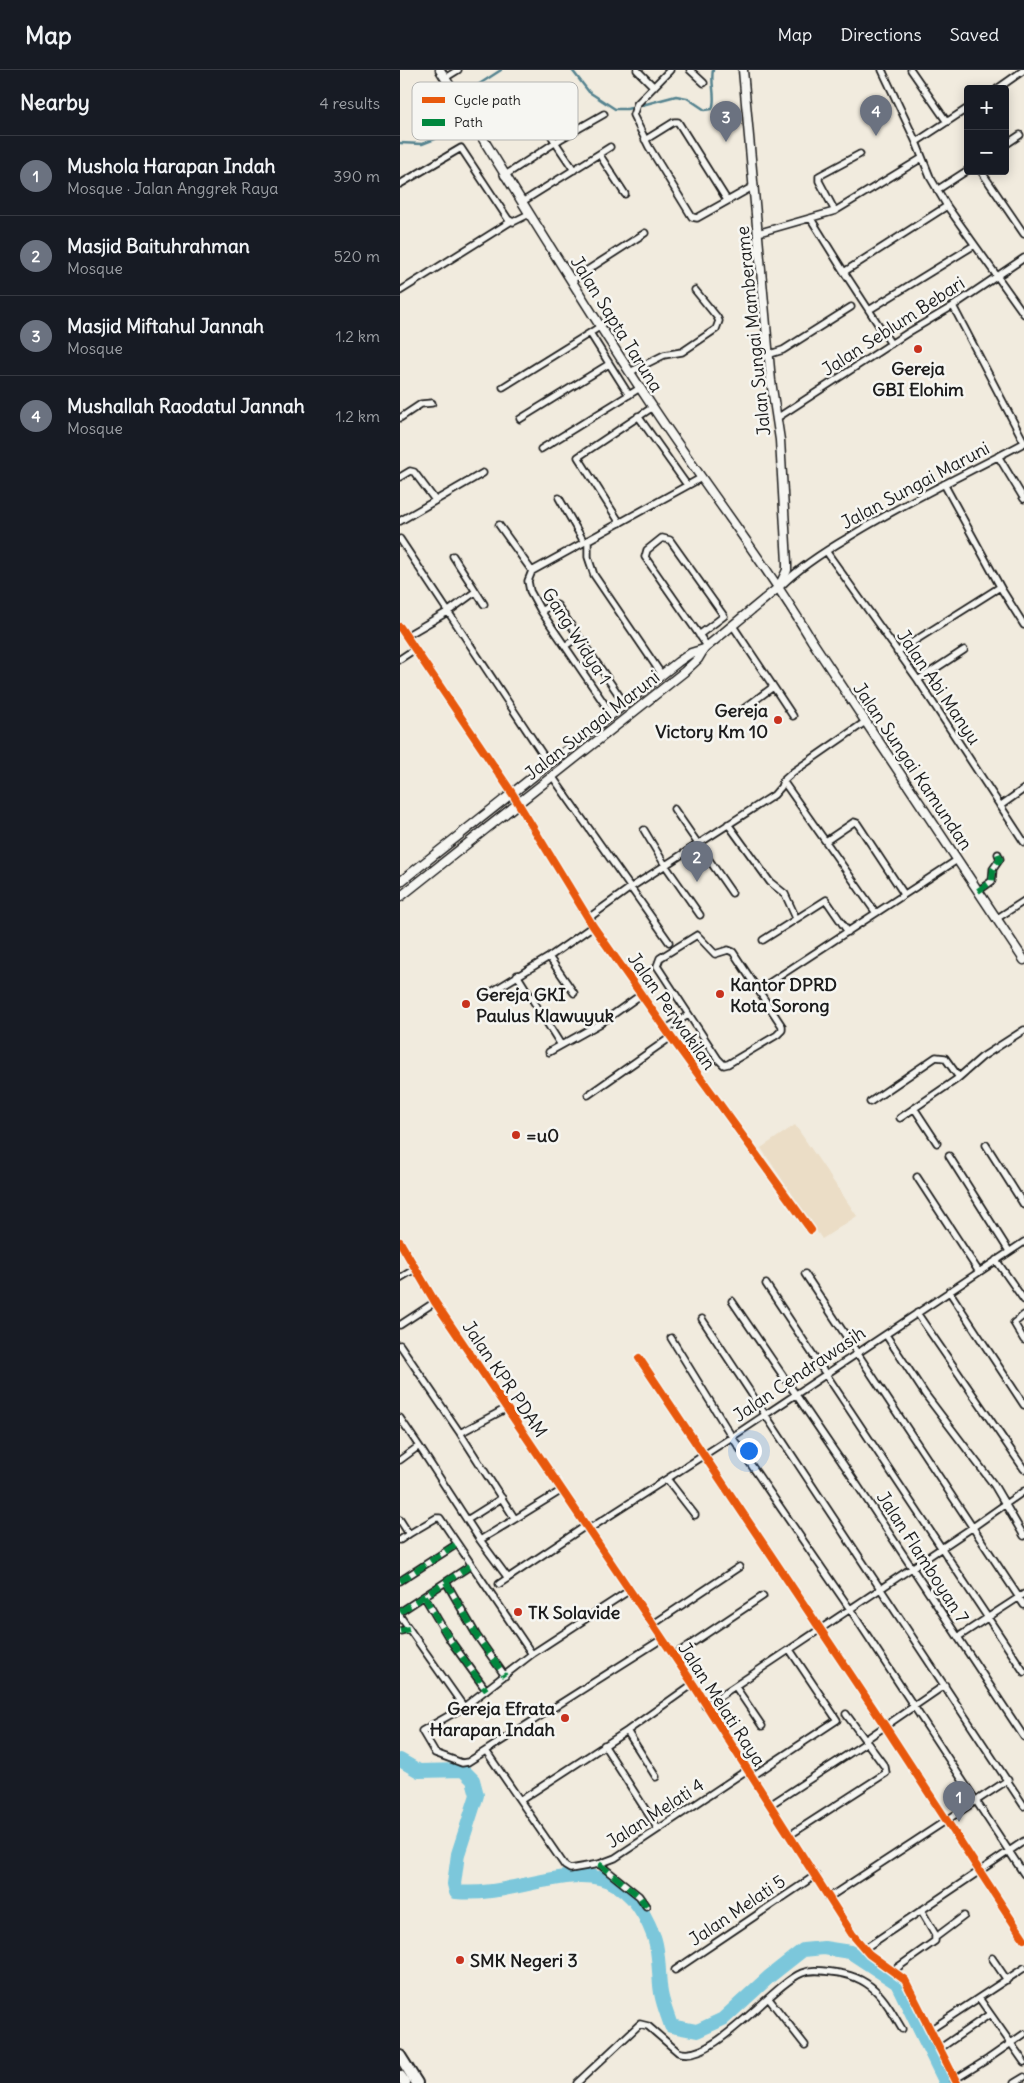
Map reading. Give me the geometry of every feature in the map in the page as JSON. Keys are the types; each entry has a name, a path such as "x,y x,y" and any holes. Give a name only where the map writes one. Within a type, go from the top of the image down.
{"highway":[{"path":"400,2056 418,2083"},
{"path":"400,2076 405,2083"}],"main road":[{"name":"Jalan Sapta Taruna","path":"440,70 447,82"},
{"name":"Jalan Sungai Mamberame","path":"743,70 780,440 788,570 779,587"},
{"name":"Jalan Sapta Taruna","path":"482,140 652,407 779,587"},
{"name":"Jalan Sungai Maruni","path":"400,897 684,672 698,659 705,648 779,587"},
{"name":"Jalan Sungai Kamundan","path":"779,587 812,641 1024,960"},
{"name":"Jalan Sungai Maruni","path":"400,882 662,675 692,652 705,648"}],"street":[{"path":"445,78 458,70"},
{"path":"637,70 654,87"},
{"path":"670,70 636,106 634,115 645,140 692,217 697,218 754,186"},
{"path":"690,70 704,83"},
{"path":"882,70 937,190 974,246 1024,314"},
{"path":"911,70 948,122"},
{"path":"1003,85 1024,70"},
{"path":"916,142 964,111"},
{"path":"578,129 604,114"},
{"path":"645,140 674,122 678,122 727,200"},
{"path":"1009,142 1020,135"},
{"path":"504,176 558,140"},
{"path":"555,142 574,170"},
{"path":"522,202 610,147"},
{"path":"400,184 461,148 510,222"},
{"path":"599,154 625,194"},
{"path":"835,212 819,181 819,176 860,154"},
{"path":"758,232 835,212 922,158"},
{"path":"937,190 964,173"},
{"path":"984,175 1024,234"},
{"path":"844,272 947,206"},
{"path":"400,291 510,222 516,222 529,214"},
{"path":"811,219 891,344"},
{"path":"572,280 645,233"},
{"path":"869,310 974,246"},
{"name":"Jalan Seblum Bebari","path":"777,418 891,344 954,306 1024,258"},
{"path":"630,372 664,355 682,352 716,329 719,321 717,317 696,290"},
{"path":"954,306 1024,442"},
{"path":"770,354 783,350 851,307"},
{"path":"503,386 601,326"},
{"path":"590,333 628,395"},
{"path":"520,420 609,364"},
{"path":"541,449 640,388"},
{"path":"400,418 421,404 432,403"},
{"path":"620,523 578,457 652,407"},
{"path":"638,416 687,486"},
{"name":"Jalan Sungai Maruni","path":"779,587 790,576 826,551 884,515 1024,442"},
{"path":"998,456 1024,499"},
{"path":"400,477 410,471 414,472 435,500"},
{"path":"400,521 483,473"},
{"path":"498,525 532,571 701,478"},
{"path":"944,484 1000,587 1024,625"},
{"path":"559,498 586,541 588,557 594,575 662,675"},
{"path":"699,635 724,616 670,540 662,538 646,550 644,557 699,635 705,648"},
{"path":"400,539 549,764"},
{"name":"Jalan Abi Manyu","path":"826,551 918,680 1024,842"},
{"path":"453,556 484,604"},
{"name":"Gang Widya 1","path":"532,571 529,578 529,588 541,611 612,715"},
{"path":"897,652 1000,587"},
{"path":"406,636 449,611 475,592"},
{"path":"541,611 553,604 557,604 625,704"},
{"path":"733,626 793,716"},
{"name":"Jalan Perwakilan","path":"400,627 512,793 590,917 593,926 811,1230"},
{"path":"565,646 578,637"},
{"path":"400,658 415,649"},
{"path":"918,680 964,650"},
{"path":"742,710 773,687"},
{"path":"590,917 630,888 774,795 781,787 783,781 793,772 866,722"},
{"path":"552,776 669,942"},
{"path":"783,781 876,913"},
{"path":"1000,806 1024,789"},
{"path":"674,809 732,893"},
{"path":"826,841 854,822 857,823 904,894"},
{"path":"728,824 770,882 785,894 796,918"},
{"path":"644,830 665,865 700,915"},
{"path":"978,891 992,881 992,869 1000,859 998,854"},
{"path":"768,983 957,860"},
{"path":"763,940 827,900 848,932"},
{"path":"996,919 1024,901"},
{"path":"488,994 549,957 593,926"},
{"path":"697,935 715,954 728,950 733,952 780,1021 782,1028 777,1035 730,1064 724,1065 688,1015 657,965 660,958 697,935"},
{"path":"549,957 574,993"},
{"path":"517,976 561,1045"},
{"path":"548,1052 601,1023 642,994"},
{"path":"666,1029 688,1015"},
{"path":"900,1118 982,1057 1024,1030"},
{"path":"588,1095 671,1037"},
{"path":"870,1102 936,1057 945,1058 958,1076"},
{"path":"914,1108 937,1143"},
{"path":"986,1145 1024,1205"},
{"path":"949,1156 1008,1251"},
{"path":"917,1176 979,1272"},
{"name":"Jalan KPR PDAM","path":"400,1242 435,1302 588,1527"},
{"name":"Jalan Cendrawasih","path":"499,1584 668,1479 1024,1242"},
{"path":"996,1260 1024,1300"},
{"path":"400,1278 415,1269"},
{"path":"805,1274 1021,1596 1024,1605"},
{"path":"766,1284 1024,1672"},
{"path":"949,1291 1024,1405"},
{"name":"Jalan Flamboyan 7","path":"732,1301 913,1567 1024,1737"},
{"path":"400,1325 435,1302"},
{"path":"917,1313 1024,1469"},
{"path":"1024,1315 1014,1322 1024,1340"},
{"path":"702,1319 1024,1806"},
{"path":"886,1334 925,1394 994,1485 1024,1536"},
{"path":"670,1338 732,1437 915,1706 1024,1874"},
{"path":"400,1345 515,1518"},
{"path":"639,1358 885,1726 1024,1939"},
{"path":"460,1433 507,1408"},
{"path":"400,1418 480,1540 508,1578"},
{"path":"400,1460 418,1446"},
{"path":"668,1479 695,1515"},
{"path":"480,1540 562,1490"},
{"path":"705,1706 1024,1491"},
{"path":"467,1520 502,1498"},
{"path":"400,1540 439,1517 470,1566 532,1654"},
{"path":"400,1520 409,1534"},
{"name":"Jalan Melati Raya","path":"588,1527 693,1684 705,1706 816,1875 828,1898 864,1949 894,1970 911,1988 956,2081"},
{"path":"400,1581 456,1544"},
{"path":"464,1707 400,1614 470,1566"},
{"path":"652,1625 739,1567"},
{"path":"446,1582 477,1636 505,1676"},
{"path":"630,1590 532,1654 464,1707 421,1733 435,1753 462,1763 468,1762 662,1639"},
{"path":"424,1596 450,1640 486,1690"},
{"path":"673,1656 763,1596"},
{"path":"958,1637 1021,1596"},
{"path":"400,1631 409,1629"},
{"path":"751,1777 836,1720 790,1650"},
{"path":"521,1800 627,1731 693,1684"},
{"path":"770,1805 866,1741 945,1685"},
{"path":"735,1686 762,1726"},
{"path":"790,1835 885,1774 885,1767 846,1714"},
{"path":"627,1731 656,1777"},
{"path":"604,1745 658,1829"},
{"name":"Jalan Melati 4","path":"486,1751 566,1867 573,1869 599,1864 615,1858 747,1770"},
{"path":"828,1898 1008,1780"},
{"path":"864,1949 1024,1841"},
{"path":"599,1864 639,1896 646,1906"},
{"name":"Jalan Melati 5","path":"675,1970 816,1875"},
{"path":"921,1910 936,1937"},
{"path":"894,1970 934,1942 936,1937 964,1916"},
{"path":"992,1958 1007,1980"},
{"path":"930,2030 1024,1968"},
{"path":"577,2083 640,2024 648,2026 678,2052 684,2054 692,2053 704,2048 738,2026 790,1980 812,1970 842,1973 873,1986 887,2003 902,2029"},
{"path":"980,1998 1024,2062"},
{"path":"768,1999 805,2045"},
{"path":"939,2049 990,2014"},
{"path":"956,2081 1024,2034"},
{"path":"1014,2083 1024,2077"}],"shaded area":[{"path":"795,1125 857,1216 822,1239 761,1148"}],"waterway":[{"path":"482,82 501,70"},
{"path":"572,70 589,92 615,109 627,109 676,96 687,98 705,110 712,109 713,105 713,70"},
{"path":"400,143 422,144 432,140"},
{"path":"400,1760 419,1771 463,1770 473,1780 477,1795 458,1854 454,1884 456,1892 485,1892 569,1877 594,1877 617,1885 637,1904 656,1943 661,1993 671,2026 697,2031 723,2019 770,1976 803,1950 824,1948 850,1952 897,1983 946,2083"}],"marked path":[{"path":"978,891 992,881 993,869 1000,859 998,854"},
{"path":"400,1581 457,1544"},
{"path":"400,1612 470,1566"},
{"path":"446,1582 477,1636 505,1676"},
{"path":"424,1596 450,1640 486,1690"},
{"path":"400,1631 409,1629"},
{"path":"599,1864 639,1896 646,1906"}],"cycle path":[{"path":"400,627 512,793 593,926 811,1230"},
{"path":"400,1242 435,1302 693,1684 852,1934 869,1954 905,1980 957,2083"},
{"path":"639,1358 885,1726 1024,1939"}],"place":[{"name":"Mushallah Raodatul Jannah","path":"876,136"},
{"name":"Masjid Miftahul Jannah","path":"726,142"},
{"name":"Gereja GBI Elohim","path":"918,349"},
{"name":"Gereja Victory Km 10","path":"778,720"},
{"name":"Masjid Baituhrahman","path":"697,882"},
{"name":"Kantor DPRD Kota Sorong","path":"720,994"},
{"name":"Gereja GKI Paulus Klawuyuk","path":"466,1004"},
{"name":"=u0","path":"516,1135"},
{"name":"TK Solavide","path":"518,1612"},
{"name":"Gereja Efrata Harapan Indah","path":"565,1718"},
{"name":"Mushola Harapan Indah","path":"959,1822"},
{"name":"SMK Negeri 3","path":"460,1960"}]}
